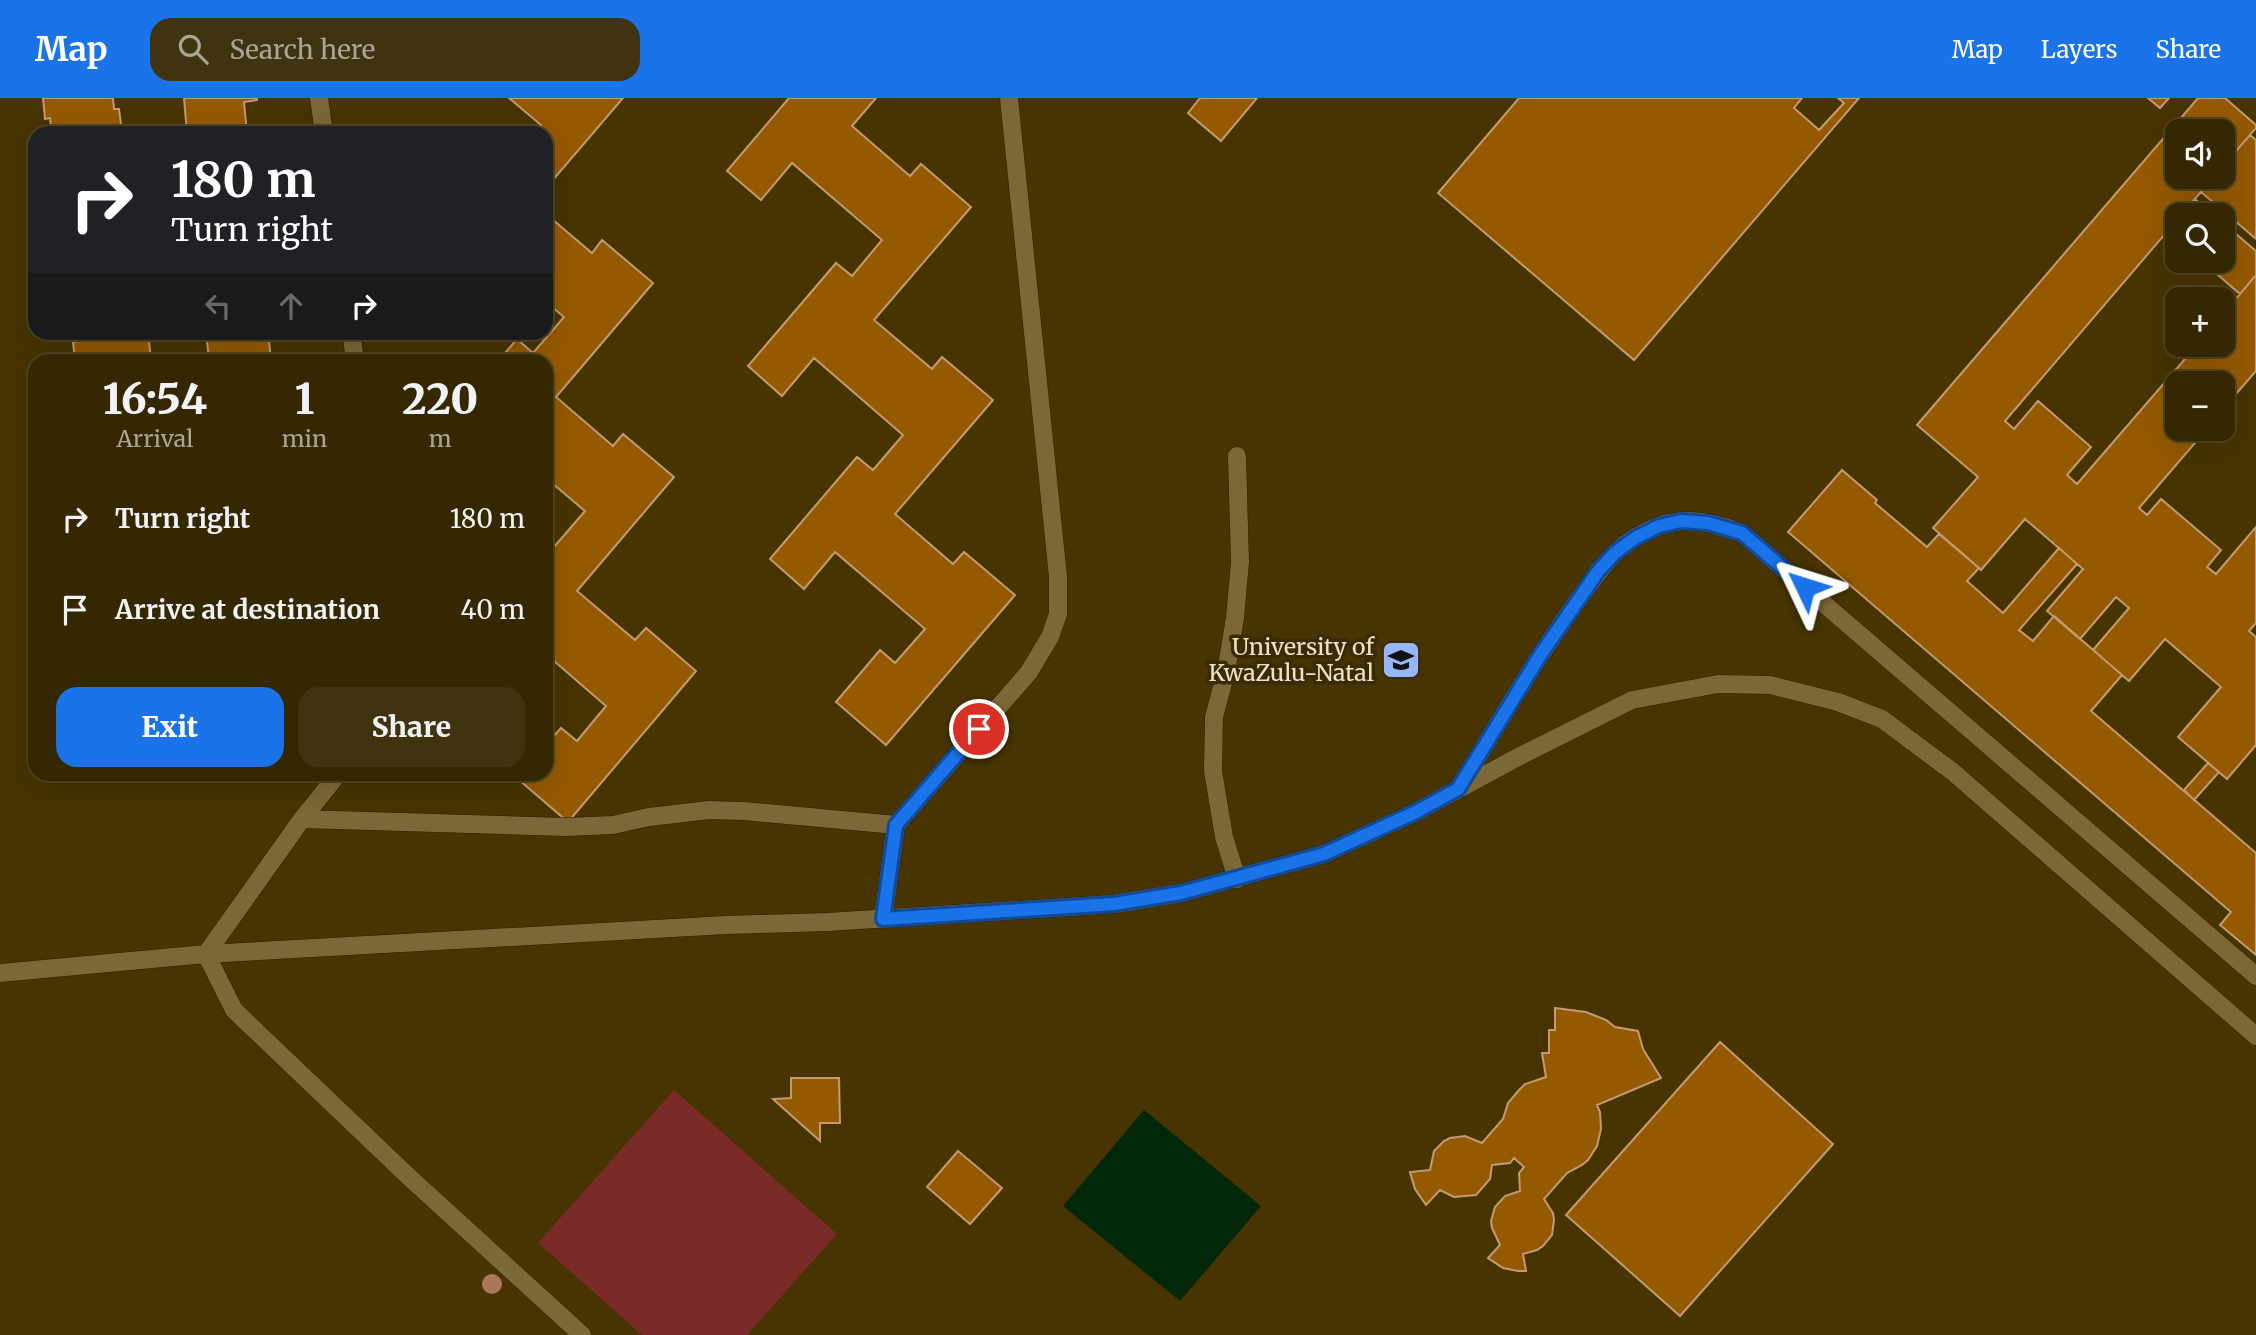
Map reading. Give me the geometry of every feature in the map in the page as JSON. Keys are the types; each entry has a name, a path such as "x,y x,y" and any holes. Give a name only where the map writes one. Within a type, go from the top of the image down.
{"lane":[{"path":"319,98 323,126"},
{"path":"883,919 896,825 1029,671 1050,637 1058,614 1058,577 1009,98"},
{"path":"1237,456 1240,562 1235,618 1226,672 1214,717 1213,771 1224,837 1237,879"},
{"path":"1458,789 1541,654 1599,570 1616,552 1635,538 1659,526 1681,521 1719,525 1742,533 2256,976"},
{"path":"0,973 206,954 883,919 1114,904 1181,893 1324,854 1416,812 1632,700 1718,684 1770,685 1838,702 1882,719 1953,772 2256,1035"},
{"path":"206,954 302,819 332,781"},
{"path":"302,819 566,827 613,825 649,817 732,810 896,825"},
{"path":"206,954 234,1010 409,1177 582,1335"}],"shaded area":[{"path":"674,1090 837,1234 747,1335 642,1335 538,1243"},
{"path":"1144,1110 1261,1206 1180,1301 1063,1206"}],"building":[{"path":"43,98 113,98 114,109 119,109 121,126 51,126 50,118 45,119"},
{"path":"184,98 257,98 244,102 246,126 186,126"},
{"path":"509,98 623,98 553,180 553,126 541,125"},
{"path":"789,98 876,98 852,126 910,176 921,164 971,207 874,320 932,369 942,357 993,400 895,514 953,564 964,552 1015,595 886,745 836,702 880,650 895,663 925,629 835,552 804,589 770,559 857,457 873,470 903,435 814,358 782,396 748,366 836,263 852,276 882,240 792,163 761,200 727,171"},
{"path":"1200,98 1257,98 1221,141 1188,113"},
{"path":"1519,98 1802,98 1794,108 1819,130 1844,103 1838,98 1859,98 1634,360 1438,193"},
{"path":"2148,98 2169,98 2160,108"},
{"path":"2198,98 2225,98 2256,125 2256,128 2235,152 2235,119 2180,119"},
{"path":"2250,135 2256,140 2256,239 2235,221 2235,203 2214,203 2201,192 2204,189 2235,189 2235,152"},
{"path":"2165,136 2165,189 2204,189 2191,203 2165,203 2165,234 2005,421 2014,429 2038,401 2091,447 2067,475 2077,484 2165,382 2165,441 2197,441 2139,508 2147,515 2161,499 2221,550 2207,567 2216,574 2256,527 2256,623 2249,631 2256,637 2256,745 2227,779 2178,737 2221,687 2165,639 2129,681 2093,650 2129,608 2116,597 2080,639 2047,611 2083,569 2025,519 1981,570 1933,528 1978,477 1917,425"},
{"path":"553,220 592,253 602,240 653,283 556,397 613,446 623,434 674,477 577,591 635,640 646,628 696,671 568,822 520,781 553,781 553,737 561,728 577,741 606,706 553,660 553,546 585,511 553,484 553,354 504,354 516,340 533,353 544,340 553,340 553,330 564,317 553,308"},
{"path":"2235,233 2256,251 2256,275 2240,294 2216,273 2235,273"},
{"path":"2256,275 2256,371 2235,395 2235,371 2175,371 2187,357 2235,357 2235,300"},
{"path":"149,340 150,354 74,354 73,342"},
{"path":"207,340 269,340 270,354 208,354"},
{"path":"1842,470 1877,500 1875,503 1927,547 1939,534 1979,568 1967,581 2003,613 2059,548 2077,564 2019,630 2033,641 2054,616 2122,675 2091,711 2256,853 2256,955 2220,925 2231,912 1788,532"},
{"path":"2208,763 2219,772 2194,800 2184,790"},
{"path":"1555,1008 1586,1012 1615,1027 1638,1031 1643,1049 1661,1078 1597,1105 1601,1129 1597,1146 1588,1160 1567,1173 1544,1199 1553,1213 1552,1235 1537,1250 1523,1254 1526,1271 1518,1271 1503,1268 1488,1258 1500,1245 1491,1221 1495,1207 1505,1196 1520,1191 1519,1173 1524,1167 1514,1158 1510,1163 1492,1165 1490,1179 1476,1195 1454,1197 1440,1190 1426,1205 1415,1189 1410,1172 1430,1170 1434,1151 1450,1138 1465,1136 1482,1143 1503,1119 1508,1103 1519,1090 1525,1084 1546,1077 1542,1053 1549,1053 1549,1030 1555,1030"},
{"path":"1720,1042 1833,1144 1680,1316 1566,1215"},
{"path":"791,1078 839,1078 840,1123 820,1123 820,1141 773,1099 791,1098"},
{"path":"958,1151 1002,1188 970,1224 927,1187"}],"place":[{"name":"University of KwaZulu-Natal","path":"1401,660"}],"route":[{"path":"979,729 896,825 883,919 1114,904 1181,893 1324,854 1416,812 1458,789 1541,654 1599,570 1616,552 1635,538 1659,526 1681,521 1708,523 1742,533 1805,587"}]}
